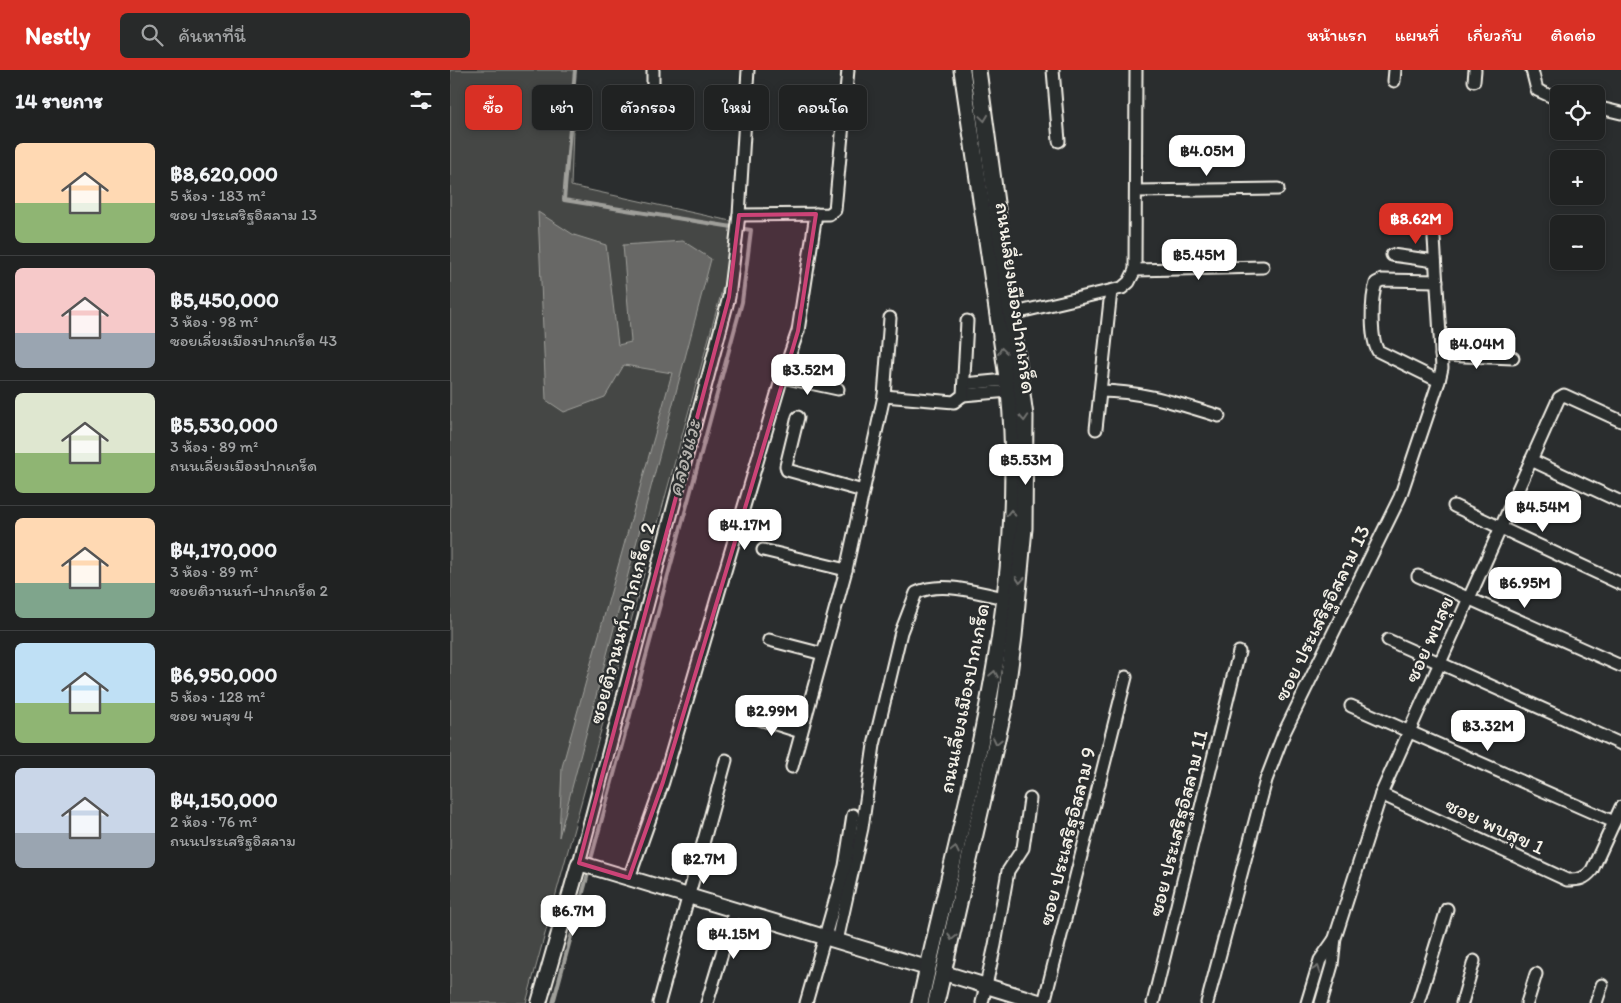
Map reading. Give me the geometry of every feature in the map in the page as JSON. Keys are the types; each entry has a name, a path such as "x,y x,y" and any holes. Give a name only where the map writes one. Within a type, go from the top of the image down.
{"main road":[{"name":"ถนนเลี่ยงเมืองปากเกร็ด","path":"920,1003 986,717 1001,636 1011,528 1012,420 962,70"},
{"name":"ถนนเลี่ยงเมืองปากเกร็ด","path":"936,1003 1005,704 1014,636 1024,528 1024,416 978,70"},
{"path":"927,968 944,973"}],"street":[{"path":"653,70 653,85"},
{"name":"ซอยติวานนท์-ปากเกร็ด 2","path":"539,1003 586,865 729,297 738,223 748,70"},
{"path":"738,223 829,214 835,210 848,70"},
{"path":"1053,70 1059,141"},
{"path":"1011,314 1111,290 1127,284 1135,270 1136,70"},
{"path":"1532,70 1537,90 1550,96"},
{"path":"1605,109 1621,113"},
{"path":"1136,191 1278,189"},
{"path":"629,878 666,772 782,377 798,331 816,214"},
{"name":"ซอย ประเสริฐอิสลาม 13","path":"1207,1003 1266,780 1284,733 1400,497 1439,381 1441,355 1434,238"},
{"path":"1392,255 1435,261"},
{"path":"1135,270 1263,267"},
{"path":"1436,281 1382,280 1376,283 1373,344 1378,351 1439,381"},
{"path":"1096,429 1111,290"},
{"path":"792,767 846,570 884,396 890,318"},
{"path":"884,396 954,402 963,389 967,321"},
{"path":"1441,355 1513,358"},
{"path":"782,377 838,389"},
{"path":"963,389 1008,386"},
{"path":"1100,391 1143,394 1219,416"},
{"name":"ซอย พบสุข","path":"1321,1003 1332,965 1334,938 1381,794 1530,460 1561,395 1621,421"},
{"path":"798,417 786,466 787,470 863,491"},
{"path":"1530,460 1621,502"},
{"path":"1454,506 1621,584"},
{"path":"763,550 846,570"},
{"path":"1418,576 1621,666"},
{"path":"838,941 862,828 874,745 901,632 916,593 927,587 954,589 1005,598"},
{"path":"769,640 823,654"},
{"path":"1388,640 1621,744"},
{"name":"ซอย ประเสริฐอิสลาม 11","path":"1153,1003 1239,652"},
{"name":"ซอย ประเสริฐอิสลาม 9","path":"1043,1003 1126,677"},
{"path":"1351,706 1614,822 1621,807"},
{"path":"750,716 801,732"},
{"path":"659,1003 726,760"},
{"name":"ซอย พบสุข 1","path":"1381,794 1567,880 1579,880 1587,876 1592,870 1614,822"},
{"path":"982,1003 1008,871 1023,848 1030,799"},
{"path":"806,1003 844,866 853,814"},
{"path":"586,865 927,968"},
{"path":"1418,1003 1447,909"},
{"path":"708,1003 736,910"},
{"name":"ซอย พบสุข","path":"1307,1003 1320,960 1334,938"},
{"path":"1462,1003 1474,961"},
{"path":"944,973 1043,1003"},
{"path":"1527,1003 1536,974"},
{"path":"1596,1003 1602,985"}],"highlighted area":[{"path":"816,214 798,331 663,782 629,878 579,863 729,297 739,215"}],"shaded area":[{"path":"450,70 575,70 574,85 532,85 532,130 573,130 571,186 735,222 727,272 526,1003 450,1003"},
{"path":"538,212 574,235 606,245 618,345 631,342 623,245 683,241 711,259 559,837 562,767 672,373 624,365 605,397 564,412 546,400"}],"waterway":[{"name":"คลองแวะ","path":"575,70 564,200 751,230 742,302 590,863"},
{"name":"คลองแวะ","path":"553,1003 589,870"}]}
